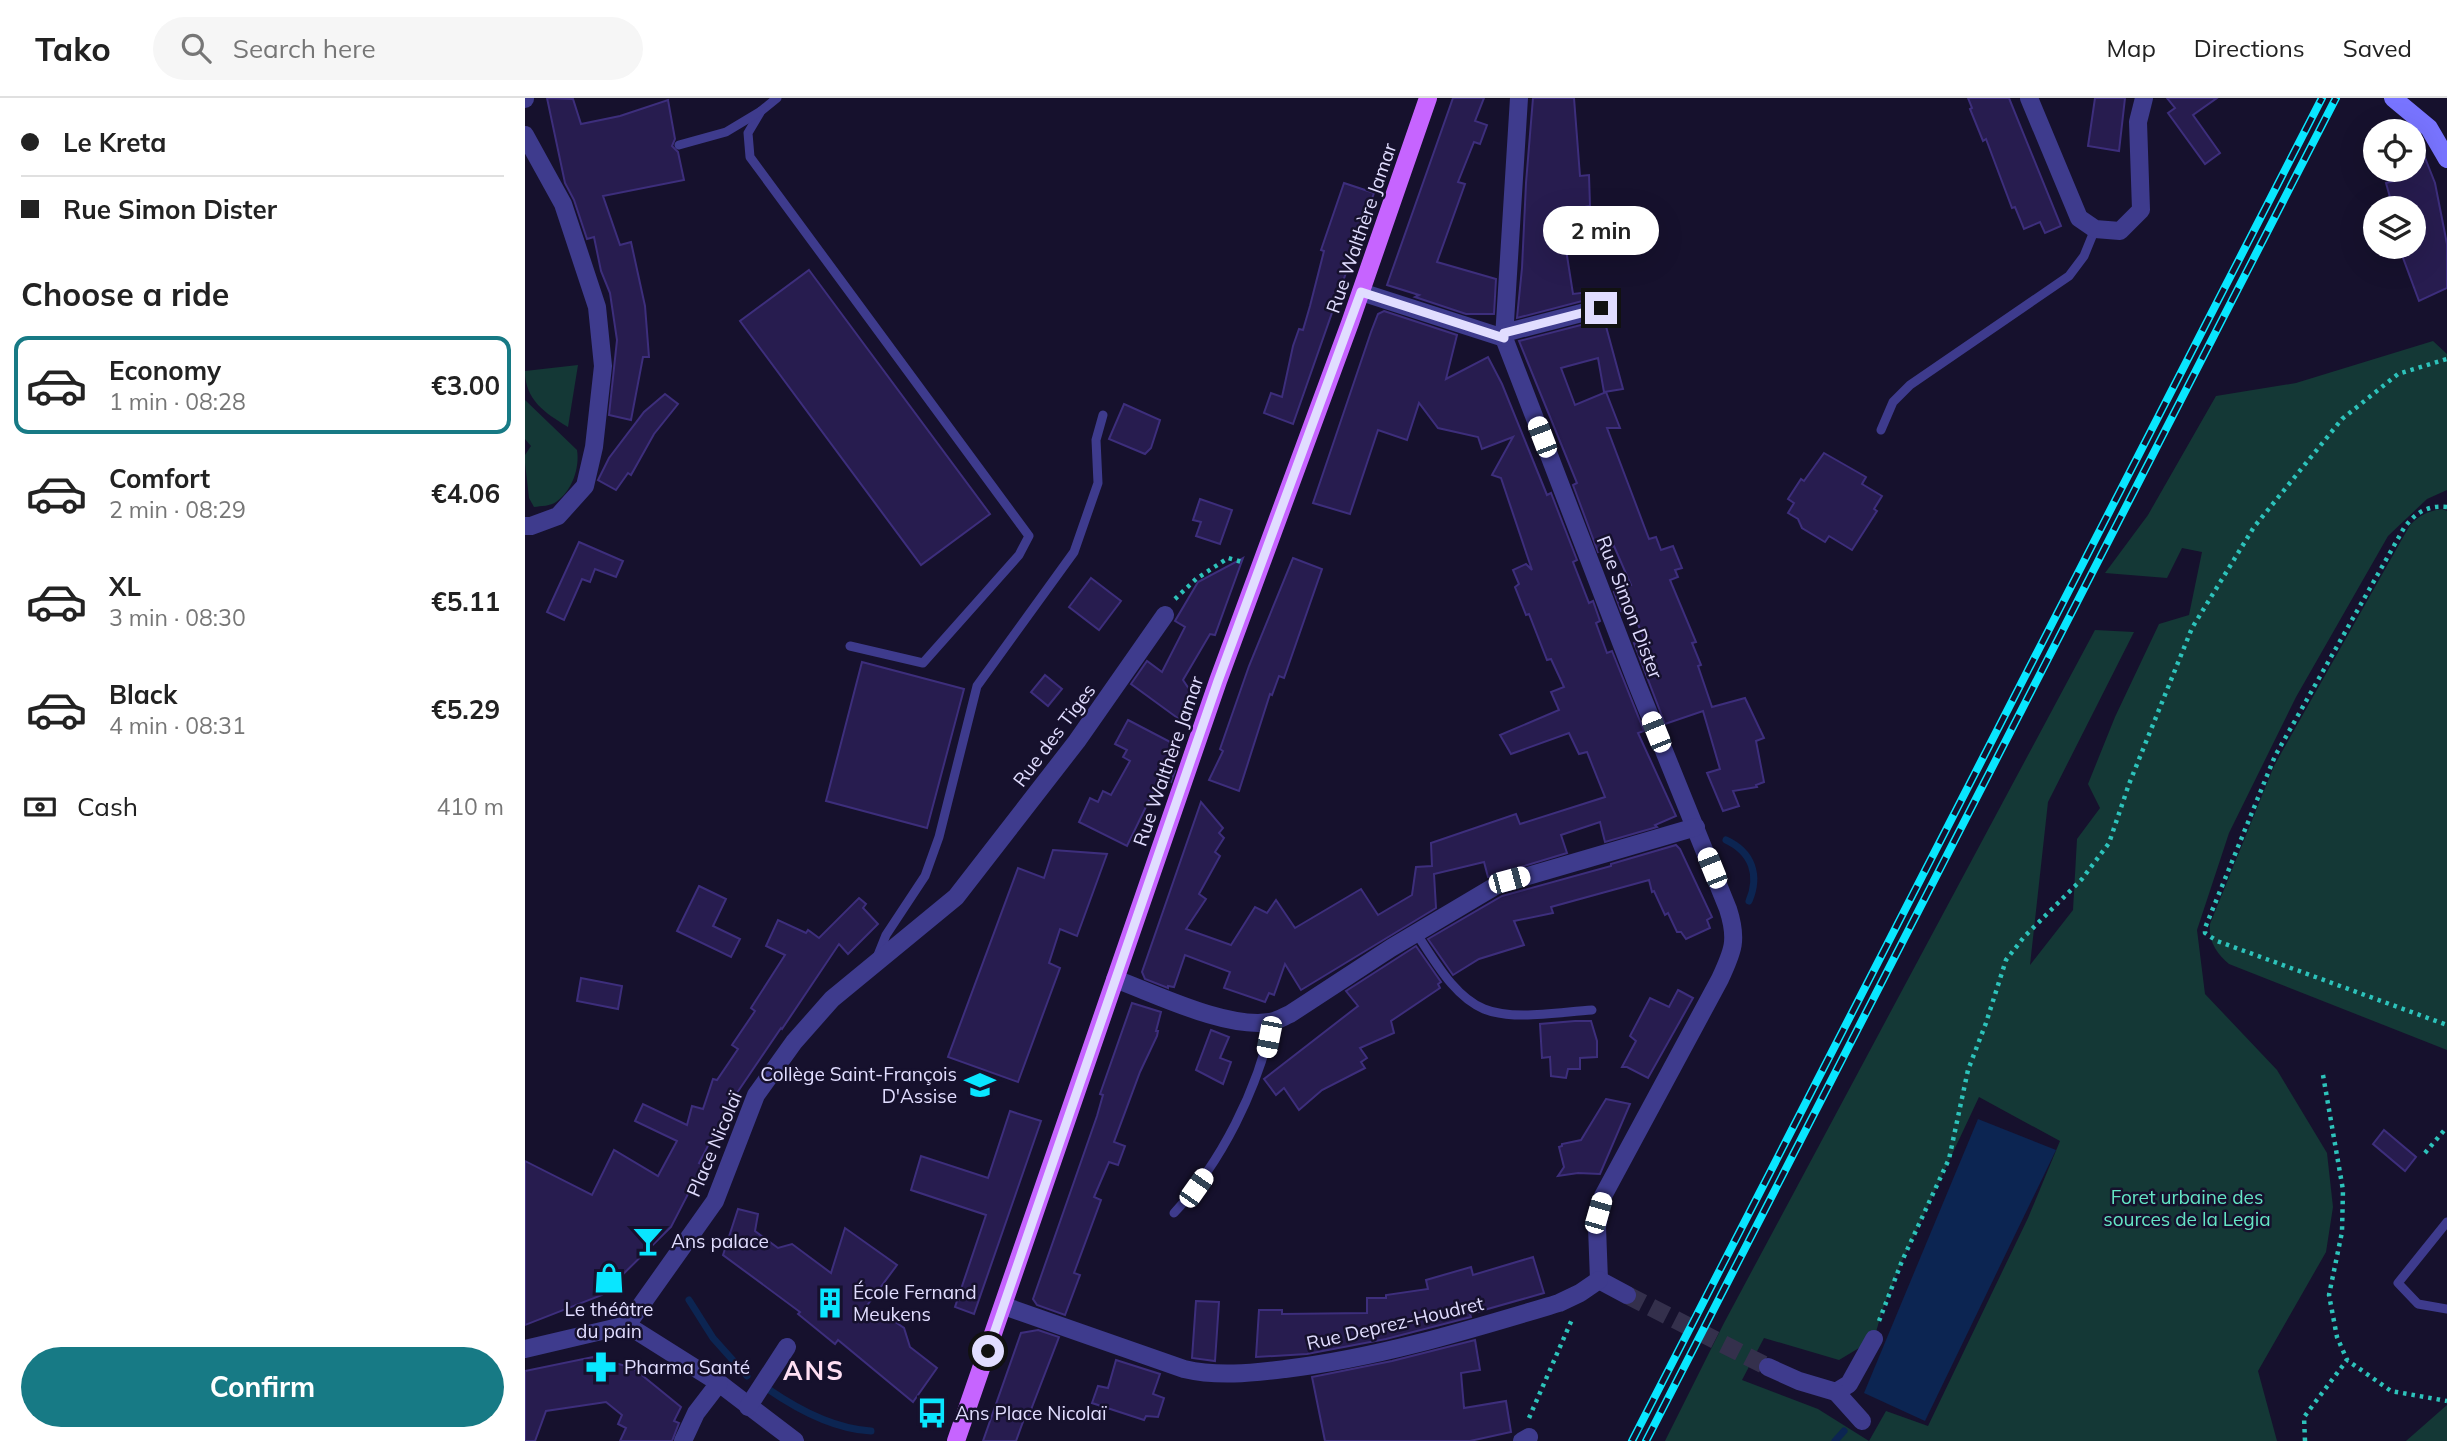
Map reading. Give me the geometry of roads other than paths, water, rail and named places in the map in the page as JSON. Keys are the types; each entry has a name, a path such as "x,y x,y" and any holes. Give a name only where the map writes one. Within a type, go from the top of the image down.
{"main road":[{"name":"Rue Walthère Jamar","path":"956,1441 1259,569 1361,292 1428,98"},
{"path":"2396,99 2429,128 2447,159"}],"street":[{"name":"Rue Simon Dister","path":"1519,98 1504,335 1637,684 1728,909 1735,939 1720,979 1603,1196 1597,1227 1599,1280"},
{"path":"2029,98 2079,218 2095,229 2120,231 2141,210 2138,122 2144,98"},
{"path":"525,135 563,204 597,307 603,366 594,447 585,486 558,516 525,526"},
{"path":"1361,292 1504,335 1601,308"},
{"name":"Rue des Tiges","path":"973,877 1100,710 1165,615"},
{"path":"1115,979 1217,1016 1237,1021 1272,1022 1290,1014 1416,933 1509,880 1696,827"},
{"name":"Place Nicolaï","path":"627,1325 715,1201 756,1095 794,1042 832,999 934,917 973,877"},
{"path":"1599,1280 1627,1295"},
{"name":"Rue Deprez-Houdret","path":"1004,1306 1173,1365 1200,1373 1217,1374 1355,1359 1537,1309 1580,1293 1599,1280"},
{"path":"525,1349 627,1325 719,1383 795,1441"},
{"path":"1836,1392 1849,1384 1874,1339"},
{"path":"748,1406 787,1347"},
{"path":"1768,1367 1799,1381 1836,1392 1863,1421"},
{"path":"683,1441 697,1413 719,1383"}],"lane":[{"path":"679,145 726,132 777,98"},
{"path":"761,111 748,133 750,157 1029,537 1019,555 923,663 850,646"},
{"path":"1881,430 1893,402 1910,385 2069,276 2084,256 2095,229"},
{"path":"874,965 880,944 925,876 939,837 977,686 1074,552 1098,483 1096,440 1103,415"},
{"path":"1416,933 1461,993 1482,1009 1507,1015 1592,1010"},
{"path":"1174,1213 1207,1172 1243,1107 1266,1052 1272,1022"},
{"path":"2447,1222 2398,1283 2418,1304 2447,1309"}],"water":[{"path":"1978,1119 2056,1150 1925,1421 1864,1393"}],"waterway":[{"path":"1726,840 1742,851 1751,865 1754,882 1749,901"},
{"path":"689,1300 713,1338 747,1376"},
{"path":"768,1389 817,1417 843,1426 871,1431"},
{"path":"1835,1441 1844,1431"}],"tunnel":[{"path":"1627,1295 1768,1367"}],"railway":[{"path":"1632,1441 2322,98"},
{"path":"1646,1441 2336,98"}],"place":[{"name":"Collège Saint-François D'Assise","path":"980,1085"},
{"name":"Ans palace","path":"648,1241"},
{"name":"Le théâtre du pain","path":"609,1278"},
{"name":"École Fernand Meukens","path":"830,1303"},
{"name":"Pharma Santé","path":"601,1367"},
{"name":"Ans Place Nicolaï","path":"932,1413"}],"district":[{"name":"ANS","path":"814,1370"}],"park label":[{"name":"Foret urbaine des sources de la Legia","path":"2187,1208"}]}
